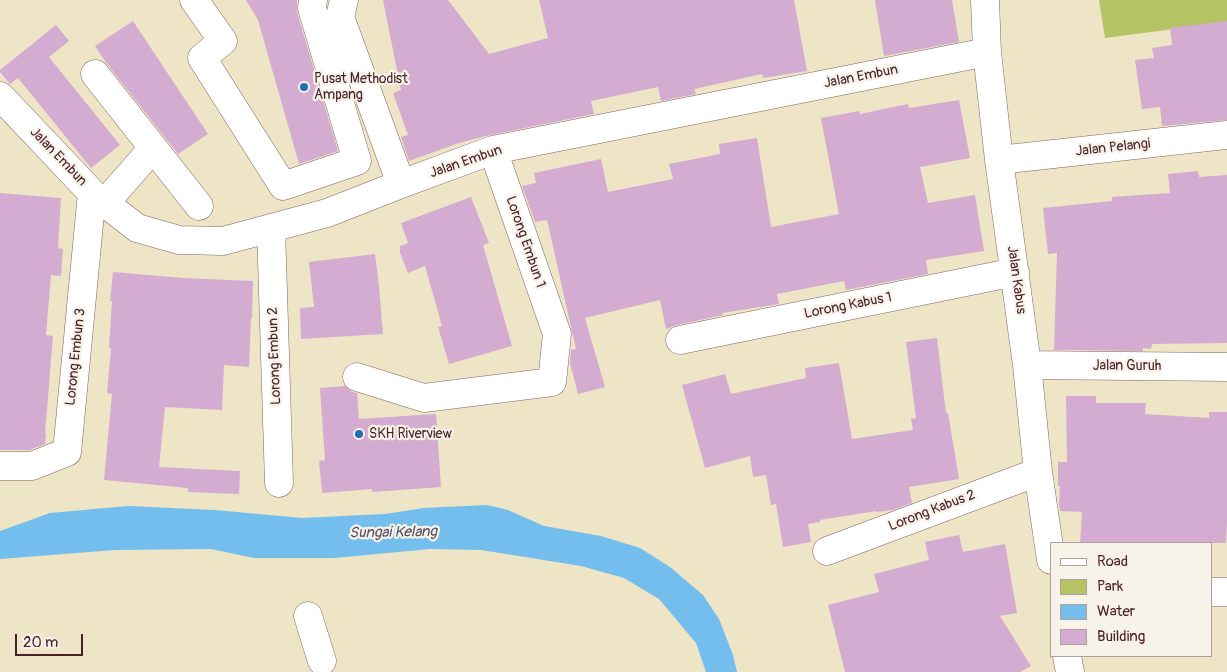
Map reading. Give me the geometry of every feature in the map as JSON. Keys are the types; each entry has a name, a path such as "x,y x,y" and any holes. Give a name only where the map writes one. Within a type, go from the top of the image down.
{"street":[{"path":"194,0 223,41 202,58 282,186 357,161 312,8 314,0"},
{"path":"344,0 340,17 401,184"},
{"name":"Jalan Kabus","path":"984,0 999,160 1050,553"},
{"name":"Jalan Embun","path":"0,96 99,198 137,228 179,240 223,240 327,213 493,150 988,52"},
{"path":"95,74 199,206"},
{"name":"Jalan Pelangi","path":"999,160 1227,135"},
{"path":"99,198 153,148"},
{"name":"Lorong Embun 1","path":"357,377 424,398 552,382 557,334 493,150"},
{"path":"309,178 327,213"},
{"name":"Lorong Embun 3","path":"0,466 32,466 67,452 99,198"},
{"name":"Lorong Embun 2","path":"271,228 279,483"},
{"name":"Lorong Kabus 1","path":"680,340 1015,272"},
{"name":"Jalan Guruh","path":"1027,365 1227,367"},
{"name":"Lorong Kabus 2","path":"827,551 1038,472"},
{"path":"1212,592 1227,592"},
{"path":"308,616 322,661"},
{"path":"1067,657 1070,672"}],"green space":[{"path":"1099,0 1227,0 1227,22 1105,38"}],"water":[{"name":"Sungai Kelang","path":"487,505 508,510 544,526 601,536 640,548 670,567 703,595 719,619 733,655 737,672 706,672 696,643 659,599 624,578 581,566 481,550 430,549 334,558 254,558 211,549 115,550 0,559 0,531 50,513 128,506 215,510 302,518 385,514 424,508"}],"building":[{"name":"Pusat Methodist Ampang","path":"246,0 297,0 297,12 338,151 299,164 258,20"},
{"path":"383,0 448,0 489,54 548,38 539,0 794,0 807,71 763,78 762,74 694,89 696,94 661,101 658,87 591,101 594,114 490,135 459,143 409,161 401,137 408,135 393,93 401,90"},
{"path":"875,0 952,0 959,42 884,56"},
{"path":"133,21 208,134 178,154 95,46"},
{"path":"1227,21 1227,120 1162,126 1160,107 1142,109 1135,60 1154,58 1152,48 1172,45 1170,28"},
{"path":"56,25 69,41 49,57 120,145 91,168 18,78 10,84 0,72 0,70"},
{"path":"959,100 970,158 920,167 928,203 975,195 984,251 926,260 928,274 846,290 844,281 777,294 779,304 722,313 723,315 666,329 660,300 585,318 605,387 578,394 570,363 571,350 576,349 547,220 535,222 522,186 536,183 534,173 601,159 608,192 673,179 669,164 720,154 719,144 757,138 771,227 839,214 821,118 859,111 860,114 908,104 909,108"},
{"path":"1198,171 1199,177 1227,175 1227,343 1152,344 1151,349 1143,348 1143,351 1054,350 1057,253 1048,254 1043,208 1112,201 1112,197 1170,193 1168,174"},
{"path":"0,193 61,198 58,248 63,249 61,276 51,275 46,335 53,336 45,444 29,450 0,450"},
{"path":"471,197 489,243 483,245 512,346 449,364 438,327 442,326 425,266 408,273 400,253 400,246 408,243 401,223"},
{"path":"375,254 383,334 301,339 300,308 314,307 309,262"},
{"path":"113,272 253,281 249,367 224,365 222,410 165,407 159,467 240,471 239,494 188,492 188,488 104,480 112,394 107,393 111,349 109,348 112,301 110,301"},
{"path":"937,338 946,413 948,413 959,479 909,487 912,503 893,510 820,520 820,522 808,524 811,542 783,547 776,504 771,505 766,475 753,477 750,456 705,468 682,385 725,374 731,394 806,378 805,368 839,363 852,439 913,430 911,419 916,418 906,342"},
{"path":"345,386 352,392 357,393 359,419 436,414 441,487 372,492 372,489 322,493 319,461 325,460 320,388"},
{"path":"1066,396 1096,396 1096,403 1146,403 1145,414 1209,418 1209,412 1227,412 1226,543 1080,542 1082,512 1060,511 1059,505 1058,462 1067,462"},
{"path":"959,535 963,552 1005,544 1017,613 1000,616 1031,666 1020,672 845,672 828,605 879,592 874,574 929,560 925,542"}],"place":[{"name":"Pusat Methodist Ampang","path":"304,87"},
{"name":"SKH Riverview","path":"359,434"}]}
